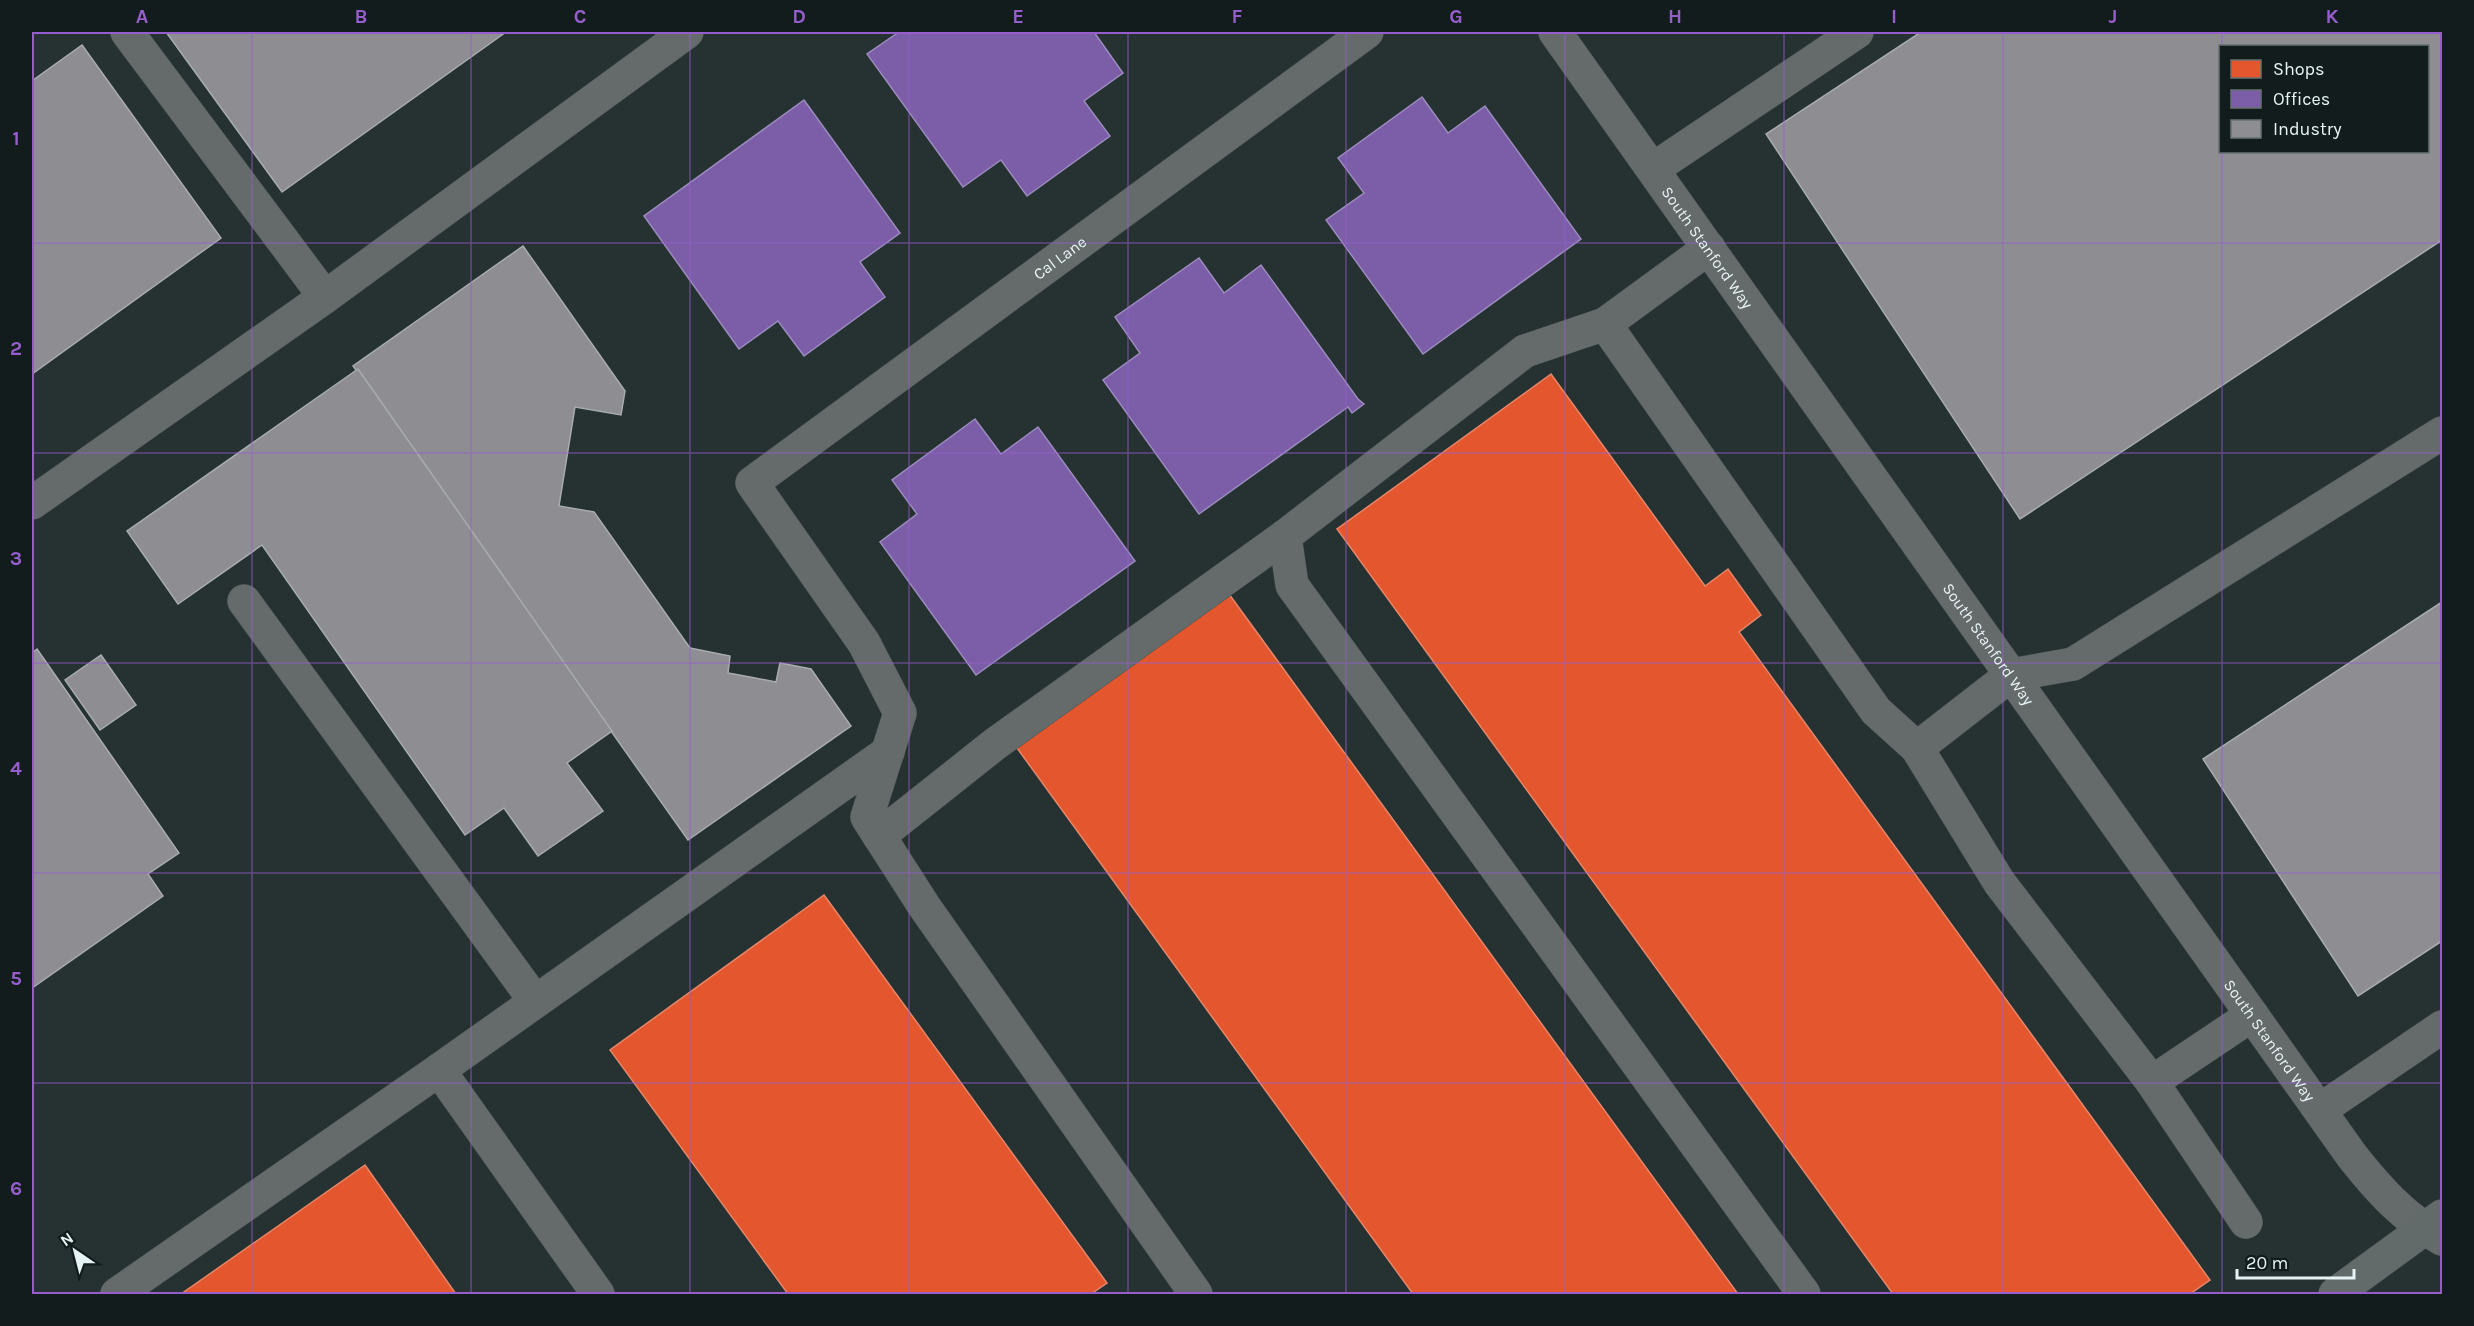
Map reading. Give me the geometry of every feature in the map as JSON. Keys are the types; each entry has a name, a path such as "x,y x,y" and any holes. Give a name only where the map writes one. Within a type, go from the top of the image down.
{"main road":[{"path":"2335,1294 2436,1228"}],"street":[{"path":"127,32 325,297"},
{"path":"32,502 325,297 687,32"},
{"name":"Cal Lane","path":"888,752 900,713 864,643 752,483 1367,32"},
{"name":"South Stanford Way","path":"1555,32 2320,1110 2379,1189 2402,1213 2436,1228"},
{"path":"1653,169 1857,32"},
{"path":"879,836 995,744 1285,536 1525,351 1605,324 1709,248"},
{"path":"1605,324 1876,711 1917,748 1999,882 2152,1082 2246,1222"},
{"path":"1917,748 2011,675 2073,664 2442,433"},
{"path":"1285,536 1292,585 1804,1294"},
{"path":"244,601 535,1001"},
{"path":"888,752 867,817 924,906 1196,1294"},
{"path":"117,1294 439,1070 888,752"},
{"path":"2152,1082 2252,1015"},
{"path":"2320,1110 2442,1027"},
{"path":"439,1070 598,1294"}],"building: Shops":[{"path":"1551,374 1705,586 1728,569 1761,615 1739,632 2210,1280 2190,1294 1893,1294 1337,529"},
{"path":"1229,594 1738,1294 1413,1294 1017,748"},
{"path":"824,895 1107,1283 1091,1294 788,1294 610,1050"},
{"path":"365,1165 456,1294 181,1294"}],"building: Offices":[{"path":"899,32 1094,32 1123,73 1084,101 1110,136 1027,196 1001,160 963,187 867,54"},
{"path":"1422,97 1448,133 1485,106 1581,239 1423,354 1326,220 1364,193 1338,158"},
{"path":"804,100 900,233 860,262 885,297 804,356 778,321 739,349 644,216"},
{"path":"1199,258 1224,293 1261,265 1358,399 1364,404 1352,413 1348,407 1199,514 1103,380 1140,353 1115,317"},
{"path":"975,419 1001,454 1038,427 1135,561 976,675 880,542 917,514 892,480"}],"building: Industry":[{"path":"166,32 506,32 282,192"},
{"path":"1921,32 2442,32 2442,240 2020,519 1766,134"},
{"path":"82,45 221,238 32,374 32,81"},
{"path":"523,246 625,391 621,415 575,407 559,506 594,512 690,648 730,656 728,673 776,682 780,663 811,669 851,726 688,840 353,366"},
{"path":"358,369 612,731 567,763 603,811 538,856 504,808 465,835 262,545 178,604 127,531"},
{"path":"2442,602 2442,941 2358,996 2203,759"},
{"path":"37,649 179,853 148,874 163,896 32,988 32,653"},
{"path":"101,655 136,705 100,730 65,680"}]}
